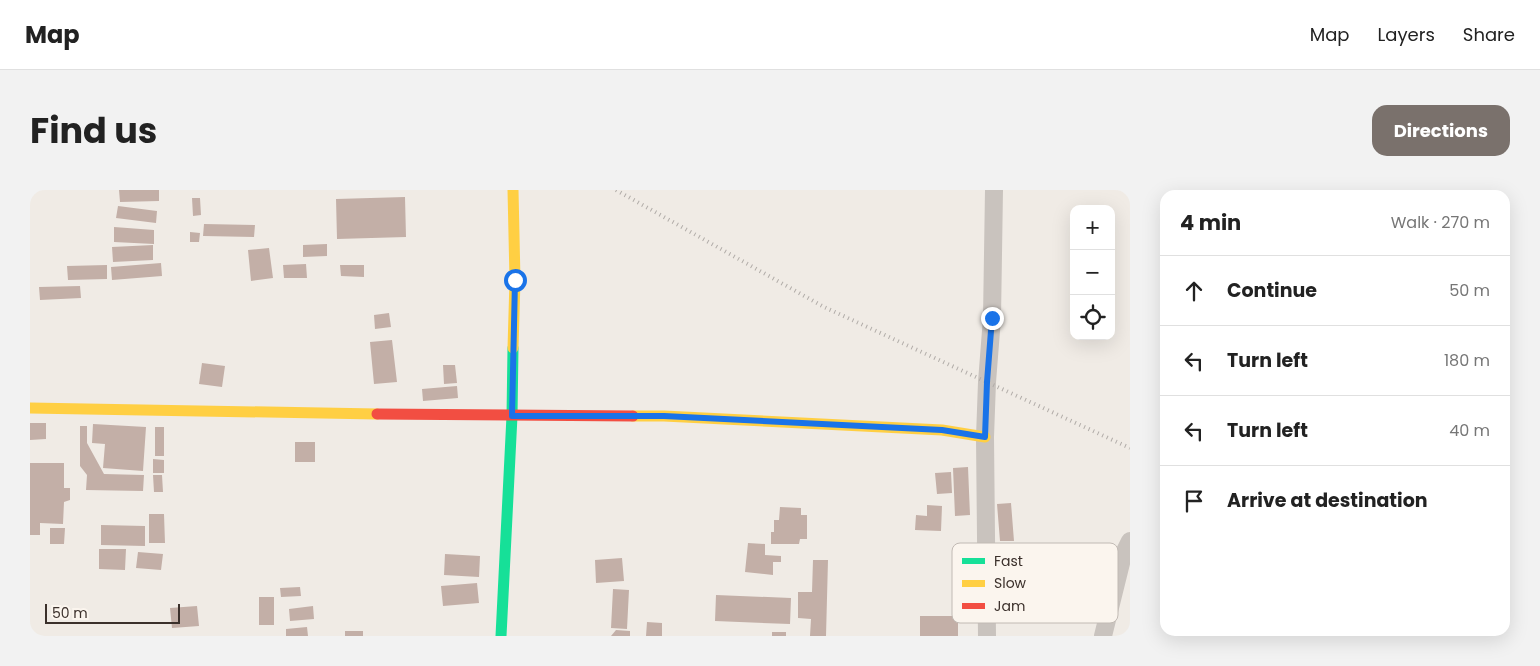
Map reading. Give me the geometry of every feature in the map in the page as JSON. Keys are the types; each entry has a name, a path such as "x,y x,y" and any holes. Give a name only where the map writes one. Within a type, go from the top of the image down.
{"street":[{"path":"501,636 512,416 515,280 513,190"},
{"path":"986,543 985,437 992,318 994,190"},
{"path":"30,408 512,416 664,416 942,430 985,437"},
{"path":"1118,575 1123,555 1130,541"},
{"path":"987,623 987,636"},
{"path":"1103,636 1106,623"}],"building":[{"path":"119,190 159,190 159,201 120,202"},
{"path":"405,197 406,237 337,239 336,199"},
{"path":"192,198 200,198 201,215 193,216"},
{"path":"118,206 157,211 156,223 116,218"},
{"path":"204,224 255,225 254,237 203,236"},
{"path":"114,227 154,230 154,244 114,242"},
{"path":"190,232 200,233 199,242 190,242"},
{"path":"327,244 327,256 303,257 303,245"},
{"path":"153,245 153,260 113,262 112,247"},
{"path":"269,248 273,278 251,281 248,250"},
{"path":"161,263 162,276 112,280 111,267"},
{"path":"306,264 307,278 284,278 283,265"},
{"path":"107,265 107,279 68,280 67,266"},
{"path":"340,265 364,265 364,277 341,276"},
{"path":"80,286 81,298 40,300 39,287"},
{"path":"389,313 391,327 375,329 374,315"},
{"path":"392,340 397,382 374,384 370,342"},
{"path":"202,363 225,366 222,387 199,384"},
{"path":"443,365 455,365 457,383 444,384"},
{"path":"457,386 458,398 423,401 422,389"},
{"path":"30,423 46,423 46,439 30,440"},
{"path":"93,424 146,427 143,471 103,468 105,444 92,443"},
{"path":"80,426 87,426 87,443 104,474 144,475 143,491 86,490 87,475 80,466"},
{"path":"155,427 164,427 164,456 155,456"},
{"path":"295,442 315,442 315,462 295,462"},
{"path":"153,459 164,460 164,473 153,473"},
{"path":"30,463 64,463 64,488 70,488 70,500 64,502 63,524 40,523 40,535 30,535"},
{"path":"968,467 970,515 955,516 953,468"},
{"path":"951,472 952,493 937,494 935,473"},
{"path":"153,475 162,475 163,492 154,492"},
{"path":"1011,503 1014,541 1000,541 997,504"},
{"path":"927,505 942,506 941,531 915,530 916,515 927,516"},
{"path":"780,507 801,508 801,515 807,515 807,539 800,539 799,544 771,544 771,532 774,532 774,520 779,520"},
{"path":"149,514 164,514 165,543 149,543"},
{"path":"101,525 145,526 145,546 101,545"},
{"path":"50,528 65,528 64,544 50,544"},
{"path":"748,543 765,544 765,555 781,556 781,562 773,562 773,575 745,572"},
{"path":"99,549 126,549 125,570 99,569"},
{"path":"138,552 163,554 161,570 136,568"},
{"path":"445,554 480,556 479,577 444,575"},
{"path":"622,558 624,581 596,583 595,560"},
{"path":"813,560 828,560 826,636 810,636 811,619 798,618 798,592 812,592"},
{"path":"477,583 479,603 443,606 441,586"},
{"path":"300,587 301,596 281,597 280,588"},
{"path":"613,589 629,590 627,629 611,628"},
{"path":"716,595 791,598 790,624 715,621"},
{"path":"259,597 274,597 274,625 259,625"},
{"path":"197,606 199,626 172,628 170,608"},
{"path":"313,606 314,619 290,621 289,609"},
{"path":"920,616 952,616 952,623 958,623 958,636 920,636"},
{"path":"647,622 662,623 662,636 646,636"},
{"path":"307,627 308,636 286,636 286,629"},
{"path":"616,630 630,631 630,636 611,636"},
{"path":"345,631 363,631 363,636 345,636"},
{"path":"772,632 786,632 786,636 772,636"}],"railway":[{"path":"616,190 824,307 1130,448"}],"traffic: fast":[{"path":"501,636 512,416 513,348"}],"traffic: slow":[{"path":"513,190 515,280 513,348"},
{"path":"30,408 377,414"},
{"path":"633,416 942,430 985,437"}],"traffic: jam":[{"path":"377,414 633,416"}],"route":[{"path":"515,280 512,416 664,416 942,430 985,437 992,318"}]}
